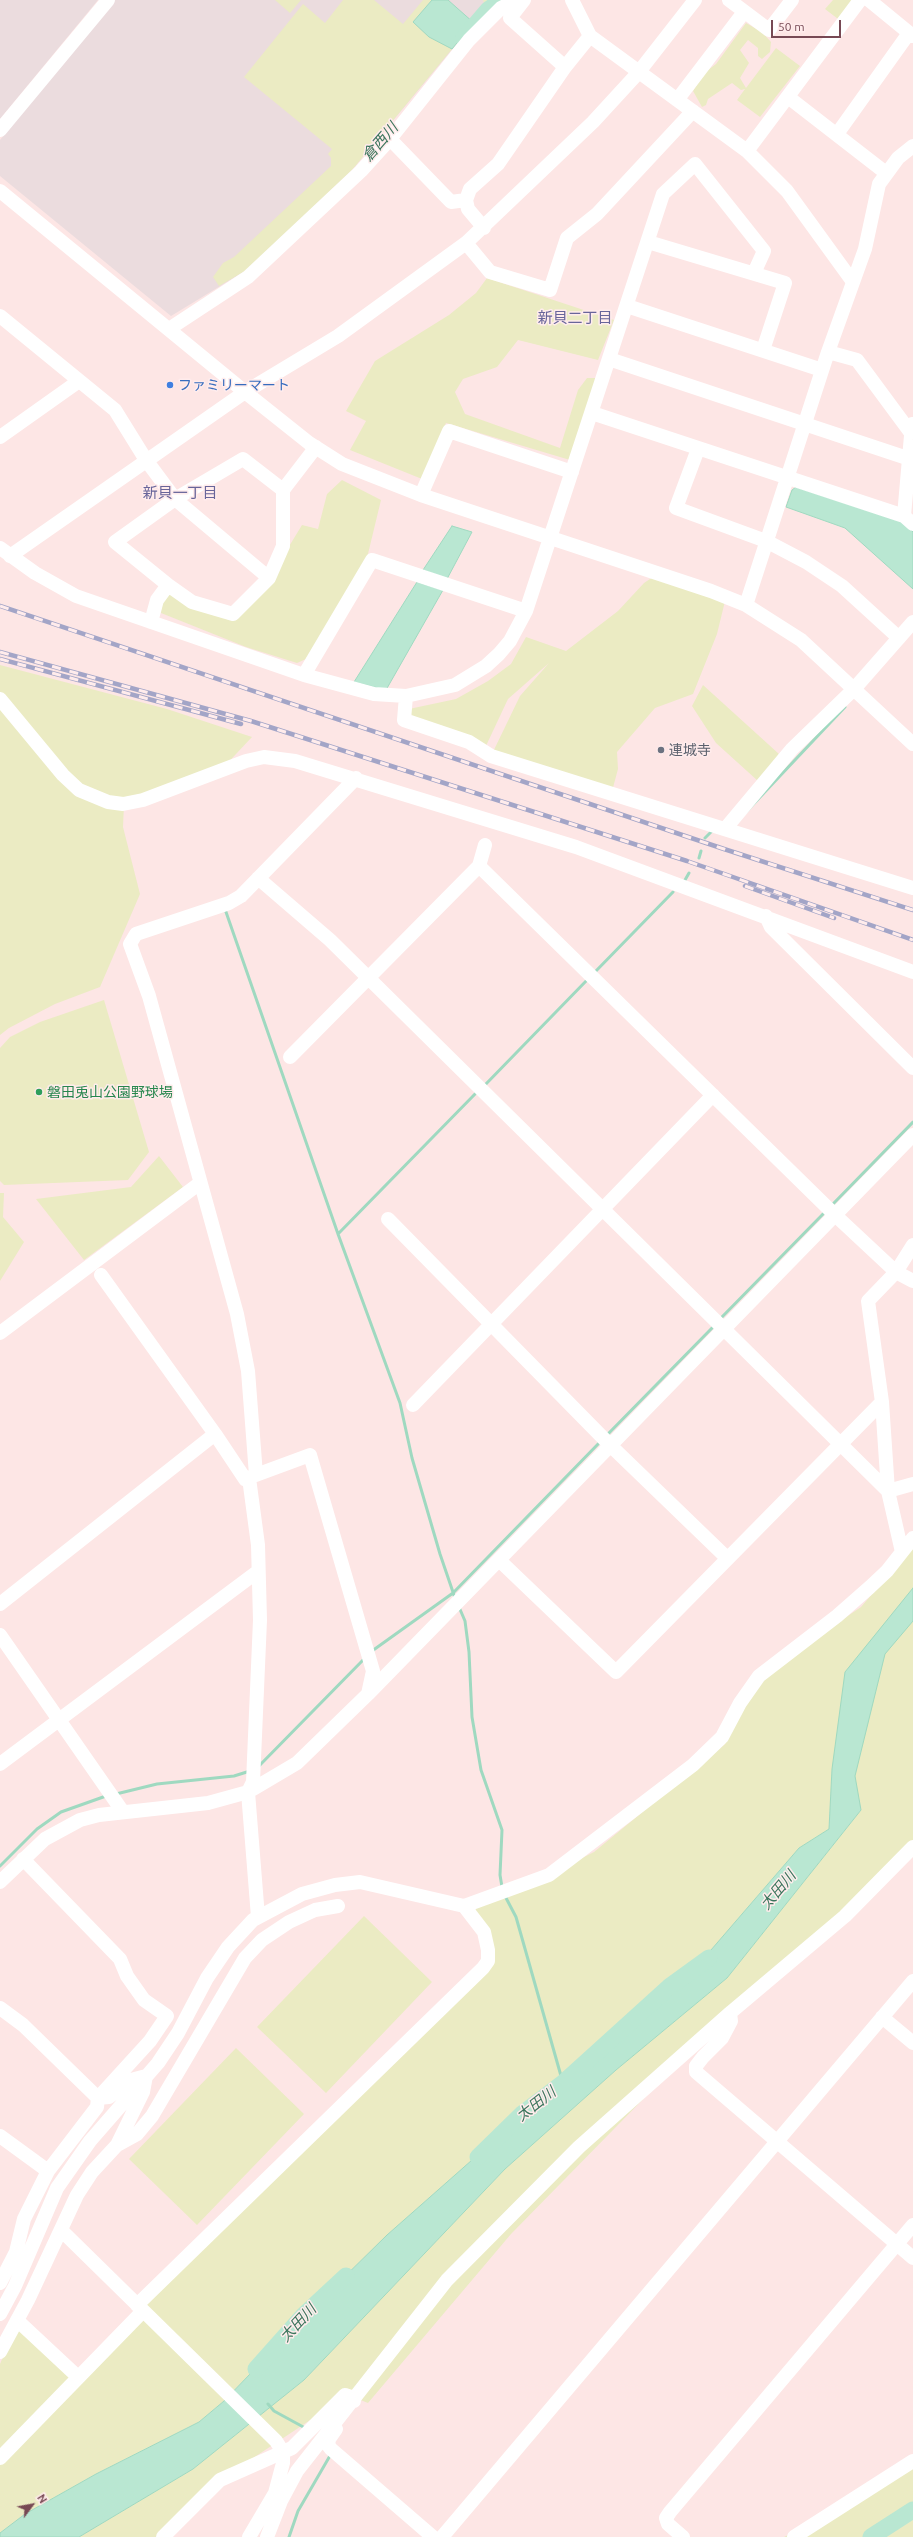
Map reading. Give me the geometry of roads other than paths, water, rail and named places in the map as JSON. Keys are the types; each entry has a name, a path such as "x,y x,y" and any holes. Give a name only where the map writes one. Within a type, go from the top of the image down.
{"street":[{"path":"0,130 108,0"},
{"path":"169,330 248,276 361,171 390,139 469,40 501,8 516,0"},
{"path":"524,0 510,18 565,67"},
{"path":"572,0 590,36 638,73 747,151 787,191 853,282"},
{"path":"695,0 638,73 593,122 484,228 466,243 338,336 246,392 146,460 5,552 76,596 304,675 374,694 406,696 455,685 486,666 510,641 526,611 549,537 592,413 663,194 695,164 764,250 754,273"},
{"path":"730,0 769,30 792,0"},
{"path":"747,151 860,0"},
{"path":"837,134 911,34 869,0"},
{"path":"677,100 744,12"},
{"path":"484,228 468,209 466,200 470,190 498,164 565,67 590,36"},
{"path":"788,97 886,173"},
{"path":"466,243 490,272 550,290 567,238 597,214 693,111"},
{"path":"390,139 451,202 466,200"},
{"path":"746,605 828,352 865,249 877,190 886,173 898,158 913,146"},
{"path":"0,191 169,330 316,447 364,474 421,495 711,590 746,605 801,640 913,744"},
{"path":"648,242 785,283 763,350"},
{"path":"627,306 822,370"},
{"path":"0,316 114,410 146,460 175,499 269,578"},
{"path":"592,413 909,520 912,425 857,360 828,352"},
{"path":"609,359 910,459"},
{"path":"2,433 79,381"},
{"path":"421,495 449,431 572,472"},
{"path":"283,490 243,459 175,499 114,542 192,602 233,614 269,578 283,546 283,490 316,447"},
{"path":"698,449 676,508 766,541 806,562 842,586 899,638"},
{"path":"304,675 372,560 526,611"},
{"path":"151,622 157,600 168,585"},
{"path":"725,829 792,749 854,690 913,622"},
{"path":"406,696 404,720 469,742 491,756 913,888"},
{"path":"0,699 63,775 79,790 108,802 123,804 143,800 246,761 264,757 295,760 576,847 766,916 913,972"},
{"path":"258,1917 248,1792 254,1782 259,1683 260,1620 257,1572 258,1544 248,1370 237,1314 149,996 130,944 136,934 229,903 241,896 356,778"},
{"path":"290,1057 367,977 479,866 485,846"},
{"path":"479,866 834,1215 896,1272 913,1281"},
{"path":"258,878 330,940 601,1210 888,1491"},
{"path":"766,916 771,927 913,1068"},
{"path":"413,1405 490,1323 713,1095"},
{"path":"0,1882 45,1839 64,1827 98,1815 208,1803 248,1792 297,1763 368,1694 913,1135"},
{"path":"0,1333 200,1183"},
{"path":"388,1219 610,1445 727,1558"},
{"path":"902,1552 888,1491 882,1402 868,1302 896,1272 913,1245"},
{"path":"102,1275 215,1434 245,1479 310,1455 373,1671 368,1694"},
{"path":"499,1560 616,1672 882,1402"},
{"path":"0,1604 215,1434"},
{"path":"888,1491 913,1484"},
{"path":"0,2314 15,2286 57,2188 90,2141 146,2076 178,2033 207,1978 228,1947 258,1917 302,1894 335,1884 360,1882 464,1906 549,1875 693,1765 722,1737 740,1703 759,1676 838,1616 887,1571 913,1538"},
{"path":"0,1764 257,1572"},
{"path":"0,1635 124,1812"},
{"path":"267,2537 297,2471 446,2280 579,2147 730,2013 845,1916 913,1847"},
{"path":"0,2283 16,2252 24,2219 48,2171 97,2107 98,2098 150,2040 167,2016 144,2000 127,1976 120,1959 23,1859"},
{"path":"116,2145 137,2134 152,2116 245,1958 262,1940 289,1922 315,1910 338,1906"},
{"path":"0,2458 143,2311 483,1968 488,1961 488,1950 484,1932 464,1906"},
{"path":"442,2537 913,1981"},
{"path":"0,2008 23,2025 98,2098 109,2097 130,2080 146,2076"},
{"path":"730,2013 731,2021 722,2038 696,2066 696,2072 913,2258"},
{"path":"882,2017 913,2043"},
{"path":"0,2352 18,2321 77,2195 92,2172 116,2145 143,2092 146,2076"},
{"path":"0,2136 48,2171"},
{"path":"683,2537 668,2524 666,2518 670,2512 913,2225"},
{"path":"61,2230 279,2446 283,2464 275,2493 249,2537"},
{"path":"18,2321 78,2377"},
{"path":"163,2537 220,2480 279,2446 292,2448 345,2395 354,2398"},
{"path":"354,2398 355,2404 329,2439 328,2445 433,2537"},
{"path":"794,2537 913,2461"}],"water":[{"path":"432,0 448,0 474,23 452,49 429,37 413,22"},
{"path":"796,487 903,522 913,532 913,589 845,528 786,507 792,490"},
{"path":"452,526 472,532 447,579 423,570"},
{"path":"417,582 443,590 386,690 354,682"},
{"path":"913,1588 913,1621 885,1654 855,1776 861,1810 727,1978 616,2070 505,2169 304,2380 193,2469 79,2537 0,2537 0,2533 25,2514 96,2474 199,2422 224,2401 329,2292 387,2235 540,2100 692,1972 799,1848 829,1829 832,1769 845,1672"}],"waterway":[{"name":"倉西川","path":"464,38 488,10 502,0"},
{"path":"745,813 845,707"},
{"path":"705,838 713,830"},
{"path":"699,858 701,851"},
{"path":"685,880 689,873"},
{"path":"594,973 673,892"},
{"path":"226,912 338,1234 400,1403 412,1458 440,1554 455,1598"},
{"path":"484,1086 588,979"},
{"path":"338,1234 476,1093"},
{"path":"832,1205 913,1122"},
{"path":"720,1319 825,1212"},
{"path":"607,1435 713,1327"},
{"path":"372,1651 453,1593 601,1441"},
{"path":"459,1607 465,1621 469,1652 472,1717 481,1770 502,1830 500,1875 502,1887"},
{"path":"258,1767 365,1658"},
{"path":"116,1794 157,1784 234,1776 250,1771"},
{"path":"0,1866 37,1829 61,1812 106,1796"},
{"path":"505,1896 516,1917 563,2083"},
{"name":"太田川","path":"478,2157 522,2114 563,2083 669,1987 709,1958"},
{"name":"太田川","path":"256,2369 304,2315 346,2276"},
{"path":"268,2404 274,2411 307,2429"},
{"path":"289,2537 298,2511 331,2454"},
{"path":"871,2537 913,2510"}],"railway":[{"path":"0,606 724,849 913,910"},
{"path":"0,652 251,721 687,861 913,940"},
{"path":"0,659 241,724"},
{"path":"745,886 834,918"}],"place":[{"name":"ファミリーマート","path":"170,385"},
{"name":"連城寺","path":"661,750"},
{"name":"磐田兎山公園野球場","path":"39,1092"}],"district":[{"name":"新貝二丁目","path":"575,318"},
{"name":"新貝一丁目","path":"180,493"}]}
